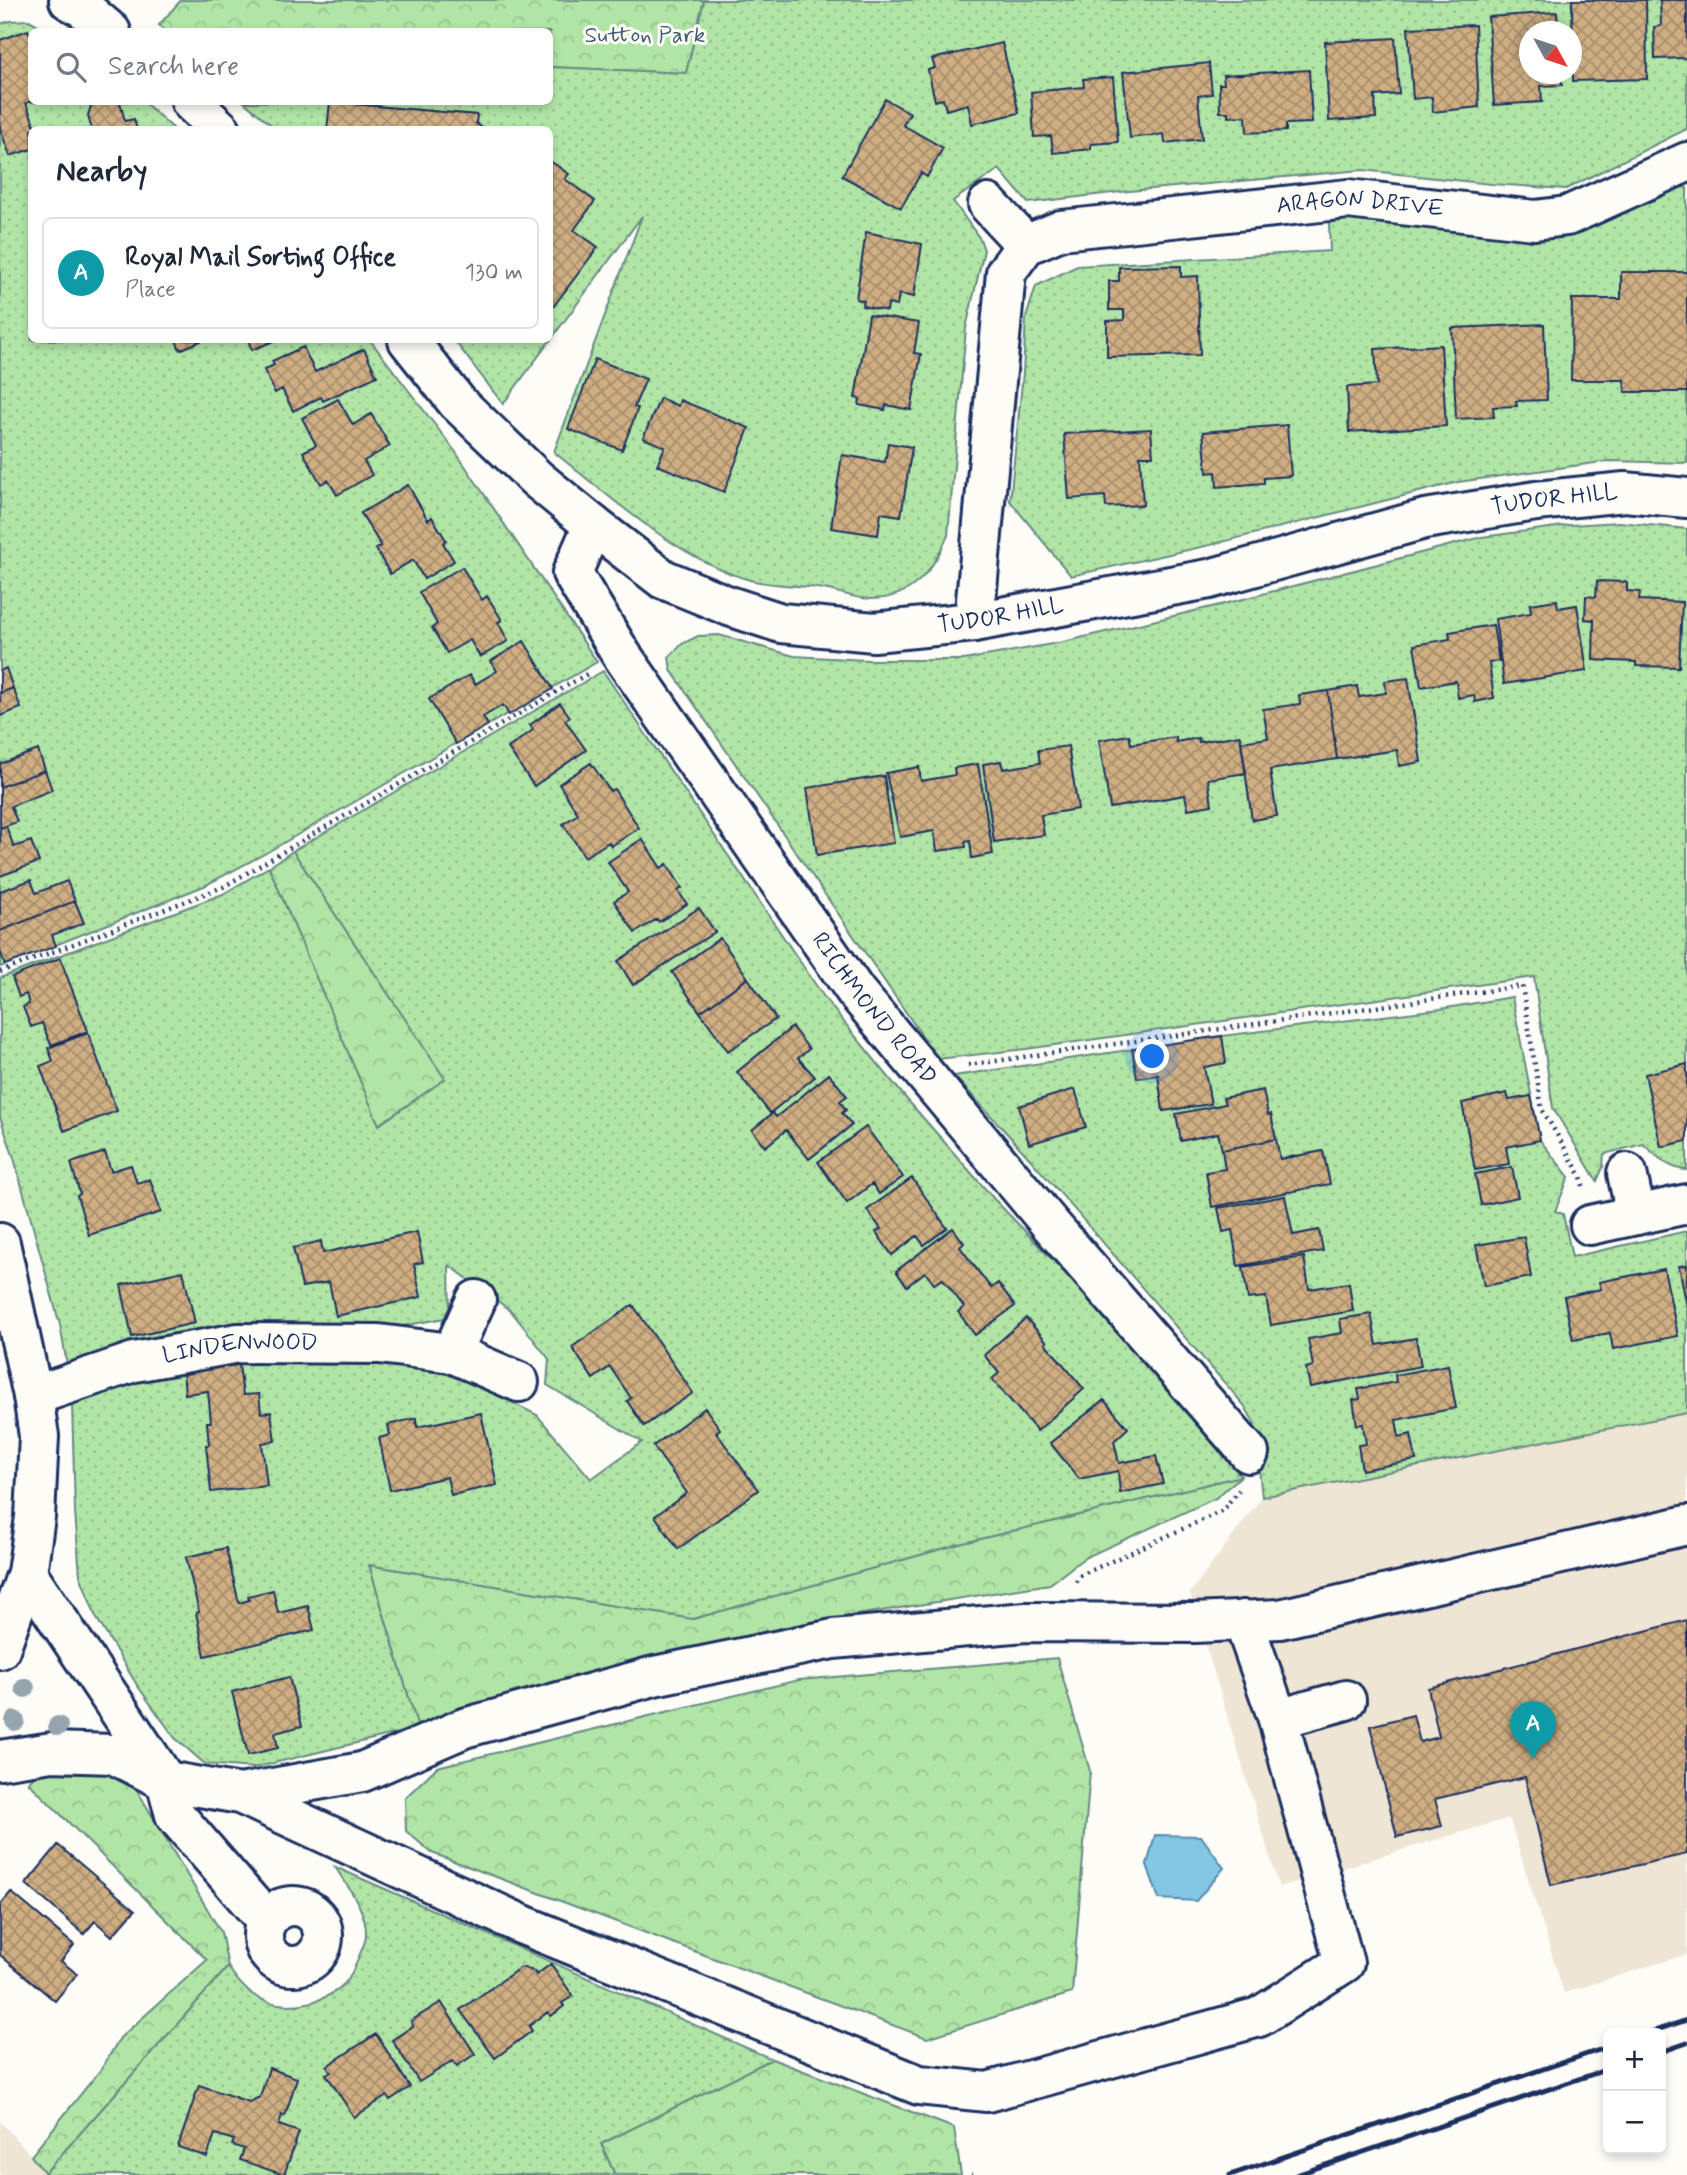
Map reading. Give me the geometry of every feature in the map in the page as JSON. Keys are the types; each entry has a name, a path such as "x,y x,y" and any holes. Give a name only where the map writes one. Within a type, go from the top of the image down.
{"street":[{"path":"194,105 217,126"},
{"name":"ARAGON DRIVE","path":"1026,245 1061,230 1348,200 1535,220 1567,216 1687,162"},
{"path":"974,622 1006,272 1026,245 988,204"},
{"name":"TUDOR HILL","path":"410,343 457,402 537,479 663,579 729,606 781,623 874,632 974,622 1209,579 1424,519 1536,501 1625,492 1687,498"},
{"name":"RICHMOND ROAD","path":"593,525 572,573 621,654 856,992 1049,1224 1249,1453"},
{"path":"1627,1173 1636,1215"},
{"path":"1590,1225 1687,1204"},
{"path":"0,1243 39,1436 36,1517 27,1573 0,1649"},
{"path":"452,1353 476,1300"},
{"name":"LINDENWOOD","path":"33,1396 134,1362 238,1343 379,1344 452,1353 519,1382"},
{"path":"240,1794 362,1772 464,1728 654,1676 834,1639 1043,1623 1194,1623 1280,1619 1687,1525"},
{"path":"27,1573 166,1781 175,1815 266,1920"},
{"path":"0,1760 52,1752 113,1754 166,1781 240,1794 523,1924 906,2080 919,2085 987,2092 1259,2017 1344,1963 1278,1719 1243,1620"},
{"path":"1278,1719 1346,1700"}],"path":[{"path":"0,972 223,887 621,654"},
{"path":"922,1071 1522,986 1542,1109 1581,1175 1590,1225"},
{"path":"1043,1623 1081,1575 1222,1511 1247,1480 1249,1453"}],"shaded area":[{"path":"1687,1413 1687,1954 1564,1993 1509,1818 1279,1887 1190,1593 1262,1497"},
{"path":"0,2121 31,2156 46,2175 0,2175"}],"green space":[{"name":"Sutton Park","path":"181,0 704,0 686,73 553,67 553,28 162,28 159,25"},
{"path":"704,0 1687,0 1687,129 1566,189 1362,170 1028,203 999,169 953,201 980,239 984,250 966,328 948,535 936,560 920,580 899,594 886,598 853,597 824,589 759,582 725,571 673,543 647,525 554,452 642,216 553,336 553,126 272,126 248,105 553,105 553,67 686,73"},
{"path":"29,20 44,28 28,28 28,105 147,105 171,126 28,126 28,343 372,343 455,451 597,662 204,886 0,967 0,24"},
{"path":"1687,188 1687,463 1609,461 1458,482 1210,545 1071,576 1010,501 1026,318 1036,286 1077,266 1330,251 1329,223 1362,217 1443,225 1506,237 1556,234 1591,228 1652,196"},
{"path":"456,343 548,343 503,404"},
{"path":"1619,522 1687,529 1687,1170 1668,1164 1643,1144 1604,1154 1603,1167 1597,1181 1553,1108 1534,977 938,1059 671,670 669,657 682,644 698,636 719,635 794,656 866,660 964,660 1063,642 1220,605 1482,537 1571,525"},
{"path":"603,671 826,1000 904,1096 994,1199 1071,1279 1241,1476 959,1544 693,1619 369,1565 418,1728 253,1768 205,1764 175,1738 137,1685 96,1617 80,1575 72,1403 130,1378 247,1357 388,1361 457,1375 537,1415 591,1479 642,1442 547,1385 549,1359 511,1311 449,1265 450,1317 387,1329 68,1370 60,1325 0,1117 0,978 223,894 269,867 379,1125 445,1079 293,851"},
{"path":"293,851 446,1079 378,1125 269,867"},
{"path":"1512,997 1540,1140 1569,1177 1555,1211 1563,1214 1572,1257 1687,1231 1687,1413 1262,1497 1254,1422 1244,1405 954,1076 1222,1036 1440,1009"},
{"path":"1241,1476 1216,1498 1084,1558 1050,1584 806,1623 639,1659 418,1728 369,1565 693,1619 959,1544"},
{"path":"1057,1658 1090,1771 1072,1993 927,2038 432,1853 406,1831 405,1798 437,1767 799,1680"},
{"path":"41,1769 128,1775 221,1932 228,1967 45,2173 31,2156 102,2068 120,2038 207,1960 28,1782"},
{"path":"335,1867 772,2059 601,2144 615,2175 46,2175 228,1967 249,1992 260,1999 285,2005 323,1998 346,1982 366,1935 356,1899"},
{"path":"772,2059 954,2128 961,2175 615,2175 601,2144"}],"water":[{"path":"1155,1835 1201,1836 1224,1868 1196,1901 1159,1899 1147,1865"}],"building":[{"path":"1572,0 1646,0 1647,79 1582,81 1582,21 1572,21"},
{"path":"1660,0 1687,0 1687,58 1655,59 1654,27 1661,26"},
{"path":"1557,12 1557,21 1519,21 1519,84 1562,84 1541,86 1542,102 1494,105 1488,17"},
{"path":"1475,25 1479,107 1433,112 1432,97 1413,99 1408,28"},
{"path":"28,30 26,103 35,126 28,126 28,150 10,156 0,128 0,40"},
{"path":"1395,38 1399,94 1375,96 1376,118 1329,121 1325,42"},
{"path":"1002,43 1019,113 972,124 968,104 946,110 943,99 935,101 928,70 935,68 932,59"},
{"path":"1209,63 1212,94 1198,96 1202,139 1165,143 1164,134 1130,138 1123,72"},
{"path":"1309,70 1312,123 1286,124 1286,131 1247,133 1246,116 1228,117 1228,112 1220,112 1219,84 1224,84 1223,75"},
{"path":"1113,77 1118,142 1091,144 1091,149 1053,153 1051,136 1034,137 1031,92 1084,87 1083,79"},
{"path":"885,99 910,113 903,125 943,148 927,177 921,173 901,208 842,176"},
{"path":"91,105 121,105 125,121 134,119 136,126 91,126 88,116"},
{"path":"330,105 364,105 477,115 476,123 480,126 327,126"},
{"path":"553,163 569,174 565,179 595,201 574,230 598,247 553,307"},
{"path":"866,232 922,244 914,297 899,294 897,306 888,304 887,311 862,306 864,301 856,299"},
{"path":"1181,266 1181,277 1198,276 1200,355 1107,357 1107,321 1124,320 1124,310 1109,310 1109,281 1119,281 1119,267"},
{"path":"1621,272 1687,272 1687,392 1625,392 1624,380 1571,380 1572,299 1621,299"},
{"path":"869,315 919,323 914,353 921,354 911,410 886,405 885,410 859,405 860,399 855,398"},
{"path":"1544,324 1547,400 1516,401 1517,406 1493,407 1494,417 1456,419 1452,328"},
{"path":"177,343 196,343 180,350"},
{"path":"249,343 269,343 252,350"},
{"path":"1441,345 1446,426 1349,432 1347,387 1377,385 1375,349"},
{"path":"303,347 315,372 364,349 377,376 323,401 321,397 293,411 282,389 275,393 264,370 274,365 272,361"},
{"path":"595,359 646,379 634,407 638,408 622,450 568,429"},
{"path":"660,398 678,406 680,400 749,428 724,492 657,465 665,447 643,438"},
{"path":"338,399 353,425 371,414 390,446 364,461 372,475 337,495 328,480 321,484 303,452 316,445 302,418"},
{"path":"1287,425 1291,476 1264,478 1264,483 1217,487 1216,472 1207,473 1203,432"},
{"path":"1151,429 1153,456 1140,456 1143,505 1106,507 1105,496 1069,499 1064,434"},
{"path":"888,443 912,447 901,516 881,513 878,535 831,528 842,455 885,462"},
{"path":"408,485 428,520 432,517 446,540 443,543 454,561 424,579 413,560 390,574 376,549 381,546 361,513"},
{"path":"462,567 482,600 487,596 502,620 498,622 508,641 480,657 470,640 447,653 432,628 437,624 419,592"},
{"path":"1597,581 1627,582 1627,591 1640,592 1639,600 1682,602 1679,667 1636,666 1636,662 1593,660 1594,620 1585,619 1586,596 1596,597"},
{"path":"1557,600 1558,608 1577,605 1587,671 1504,684 1495,619 1531,613 1530,604"},
{"path":"1493,625 1499,661 1489,663 1494,698 1475,702 1474,695 1458,698 1456,681 1421,687 1414,645 1450,639 1449,632"},
{"path":"524,641 553,689 509,715 503,705 483,717 488,725 456,744 429,699 470,675 475,684 497,671 491,661"},
{"path":"6,668 13,688 0,693 0,671"},
{"path":"1408,678 1421,762 1399,766 1397,750 1337,759 1328,691 1357,686 1359,697 1386,693 1385,681"},
{"path":"13,688 21,708 0,716 0,693"},
{"path":"1328,691 1337,759 1270,770 1277,816 1252,820 1241,742 1268,738 1263,709 1300,704 1299,695"},
{"path":"560,703 570,717 565,720 586,750 534,786 508,748 533,730 530,725"},
{"path":"1129,735 1131,744 1176,737 1176,742 1198,738 1199,742 1240,735 1246,773 1208,779 1212,805 1188,809 1185,795 1110,808 1099,740"},
{"path":"1068,746 1078,809 1041,815 1044,835 994,842 983,764 1001,761 1003,769 1040,763 1038,750"},
{"path":"38,750 45,770 0,787 0,764"},
{"path":"591,763 610,791 614,789 639,828 611,846 609,842 585,857 563,824 578,814 559,784"},
{"path":"978,764 993,854 972,858 970,841 965,842 966,847 937,851 934,831 900,837 886,773 919,767 921,781 955,775 954,768"},
{"path":"45,770 52,790 11,806 17,822 0,828 0,787"},
{"path":"884,776 894,843 817,855 807,788"},
{"path":"6,826 14,847 31,841 39,862 0,876 0,828"},
{"path":"642,839 661,868 667,864 682,888 678,891 687,904 635,933 614,901 628,892 608,862"},
{"path":"31,880 36,893 67,881 75,901 0,931 0,891"},
{"path":"75,901 84,923 52,935 56,946 5,965 0,951 0,931"},
{"path":"699,908 715,932 633,985 618,961"},
{"path":"720,938 748,978 700,1012 672,972"},
{"path":"60,958 88,1031 51,1045 42,1023 31,1027 23,1007 29,1004 26,994 19,997 12,977"},
{"path":"748,978 776,1019 728,1051 700,1012"},
{"path":"792,1027 809,1049 798,1058 815,1077 770,1113 737,1072"},
{"path":"88,1033 117,1111 64,1131 40,1066 53,1061 48,1048"},
{"path":"1222,1036 1226,1063 1204,1067 1211,1104 1163,1111 1158,1075 1137,1078 1132,1049"},
{"path":"1687,1064 1687,1141 1661,1147 1645,1074"},
{"path":"829,1074 847,1096 840,1101 846,1110 842,1113 852,1125 809,1159 786,1130 765,1147 752,1130 773,1113 776,1117"},
{"path":"1075,1089 1086,1127 1029,1144 1019,1106"},
{"path":"1263,1090 1276,1139 1222,1150 1218,1133 1181,1141 1176,1114 1225,1104 1223,1098"},
{"path":"1507,1093 1509,1100 1531,1096 1540,1140 1506,1147 1509,1164 1475,1170 1462,1103"},
{"path":"866,1127 903,1177 879,1194 872,1184 847,1203 818,1162"},
{"path":"1276,1139 1280,1159 1323,1151 1330,1184 1212,1207 1206,1172 1225,1169 1222,1150"},
{"path":"105,1152 111,1171 131,1165 137,1183 150,1179 161,1212 89,1235 77,1196 80,1194 71,1163"},
{"path":"1512,1167 1518,1197 1481,1205 1475,1174"},
{"path":"912,1178 947,1228 924,1245 917,1236 892,1255 876,1232 881,1229 867,1210"},
{"path":"1285,1196 1293,1235 1319,1230 1323,1251 1238,1266 1232,1230 1223,1232 1218,1208"},
{"path":"953,1228 964,1243 960,1247 991,1288 998,1283 1015,1306 975,1335 958,1312 964,1307 943,1279 934,1284 925,1272 907,1286 896,1271"},
{"path":"417,1232 423,1262 414,1264 421,1297 336,1316 329,1282 302,1287 293,1248 321,1241 323,1253"},
{"path":"1524,1237 1531,1277 1484,1286 1476,1245"},
{"path":"1304,1257 1309,1289 1349,1283 1353,1311 1271,1325 1266,1297 1248,1299 1243,1267"},
{"path":"1687,1265 1687,1307 1679,1266"},
{"path":"1664,1269 1678,1336 1613,1349 1610,1333 1573,1340 1564,1297 1601,1289 1599,1282"},
{"path":"183,1271 195,1323 132,1337 121,1285"},
{"path":"633,1305 693,1393 644,1426 627,1401 631,1398 610,1367 593,1379 572,1347"},
{"path":"1371,1314 1377,1345 1416,1338 1421,1366 1310,1387 1306,1368 1313,1366 1308,1339 1342,1333 1340,1319"},
{"path":"1026,1318 1084,1389 1037,1431 992,1379 999,1373 984,1355"},
{"path":"239,1365 243,1395 259,1394 261,1413 271,1412 275,1441 262,1443 267,1486 211,1492 206,1445 209,1445 207,1422 211,1422 208,1391 185,1394 183,1371"},
{"path":"1448,1365 1456,1408 1396,1420 1399,1437 1411,1434 1416,1460 1362,1470 1358,1445 1366,1444 1363,1424 1357,1425 1353,1400 1360,1399 1358,1389 1396,1382 1395,1375"},
{"path":"1104,1400 1128,1428 1114,1441 1119,1463 1156,1456 1163,1484 1120,1493 1118,1471 1079,1479 1050,1443"},
{"path":"705,1408 720,1429 716,1432 758,1490 678,1549 655,1516 687,1493 653,1446"},
{"path":"481,1413 497,1485 451,1495 447,1477 390,1490 379,1438 390,1435 388,1425 416,1418 417,1427"},
{"path":"226,1548 239,1603 249,1600 248,1596 273,1590 278,1613 308,1606 314,1630 205,1656 196,1613 199,1612 186,1557"},
{"path":"1687,1620 1687,1854 1551,1885 1525,1777 1435,1799 1442,1826 1397,1837 1370,1726 1413,1715 1420,1742 1439,1737 1428,1688"},
{"path":"289,1677 302,1726 275,1733 278,1748 248,1755 232,1692"},
{"path":"58,1845 135,1910 112,1936 95,1921 84,1934 26,1884"},
{"path":"11,1892 74,1945 61,1961 77,1974 55,2001 0,1955 0,1905"},
{"path":"551,1964 573,1996 562,2003 564,2006 551,2016 548,2012 529,2026 532,2031 495,2058 460,2010 521,1967 534,1971 536,1975"},
{"path":"441,2002 475,2054 457,2066 453,2061 419,2082 392,2040 413,2026 411,2021"},
{"path":"376,2034 410,2087 390,2100 387,2096 354,2117 326,2074 331,2072 327,2066"},
{"path":"269,2068 297,2078 285,2116 282,2115 279,2125 299,2132 284,2175 240,2160 244,2149 232,2145 234,2140 215,2134 207,2157 178,2147 199,2085 249,2102 260,2097"}],"railway":[{"path":"1663,2028 1687,2020"},
{"path":"1666,2050 1687,2043"},
{"path":"1230,2175 1603,2049"},
{"path":"1296,2175 1603,2071"}],"place":[{"name":"Royal Mail Sorting Office","path":"1533,1759"}]}
